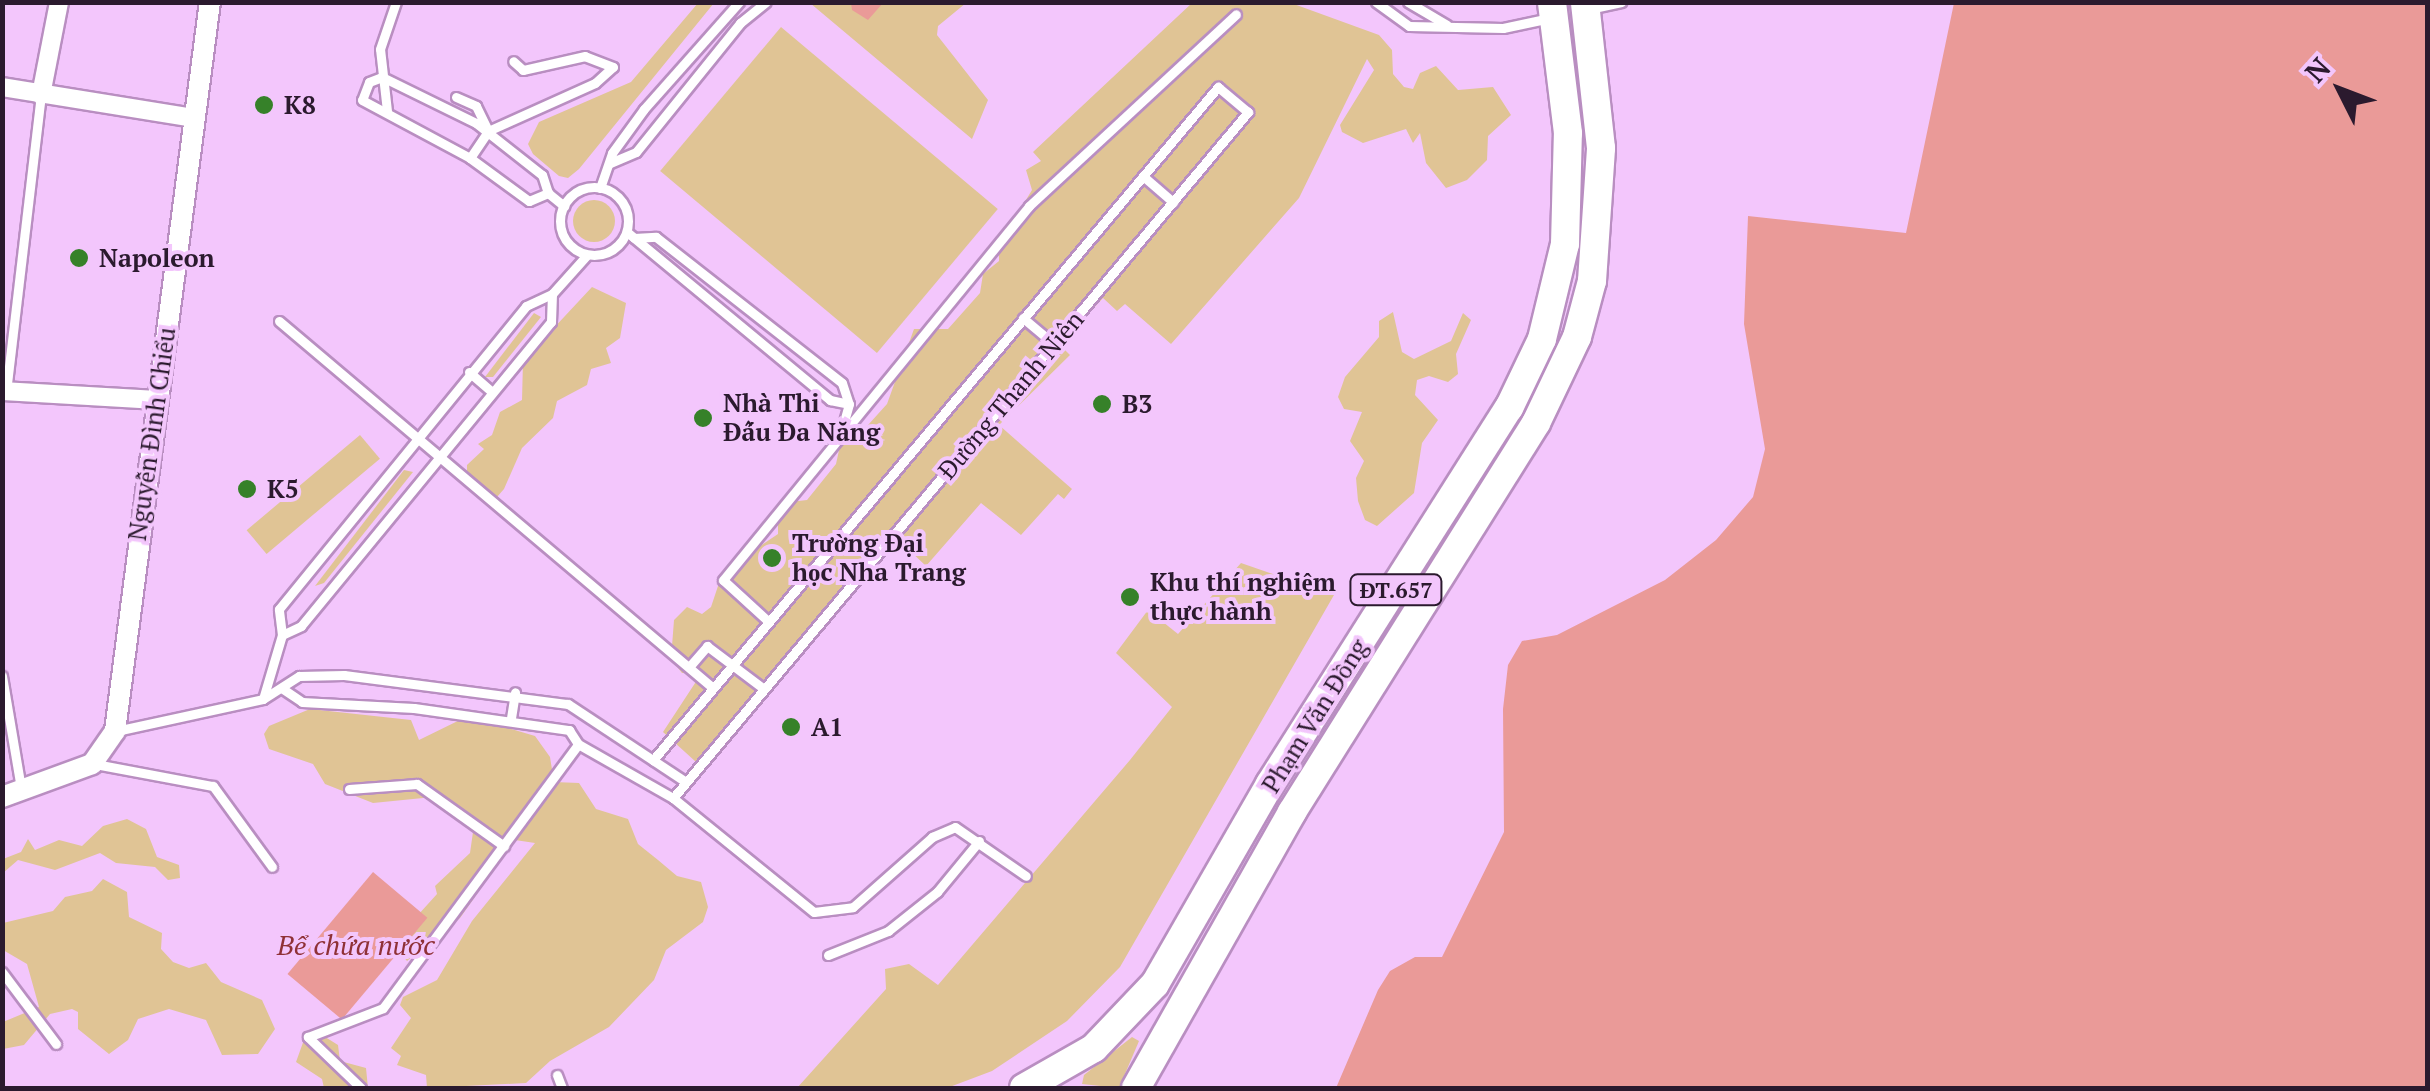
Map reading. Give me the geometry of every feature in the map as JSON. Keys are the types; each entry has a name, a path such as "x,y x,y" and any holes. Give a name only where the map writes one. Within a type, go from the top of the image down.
{"main road":[{"path":"1554,10 1586,6"},
{"name":"Phạm Văn Đồng","path":"1136,1088 1197,971 1245,899 1341,731 1536,424 1577,337 1592,281 1601,148 1586,6"},
{"name":"Phạm Văn Đồng","path":"1024,1088 1094,1048 1155,984 1270,784 1509,408 1553,307 1564,244 1568,134 1554,10"},
{"path":"1150,1088 1245,899"},
{"name":"Phạm Văn Đồng","path":"1024,1088 1065,1088"}],"street":[{"path":"41,94 60,2"},
{"name":"Nguyễn Đình Chiểu","path":"92,764 115,731 210,2"},
{"path":"2,87 194,118"},
{"path":"4,392 157,400"},
{"path":"12,794 92,764"}],"lane":[{"path":"387,110 380,49 396,2"},
{"path":"600,188 610,162 644,108 739,2"},
{"path":"610,162 636,152 740,23 766,2"},
{"path":"1376,2 1409,26 1454,28 1554,10"},
{"path":"1408,2 1454,28"},
{"path":"1586,6 1621,2"},
{"path":"769,622 724,580 1047,187 1236,14"},
{"path":"470,158 488,131 595,83 613,67 584,56 523,70 512,61"},
{"path":"548,193 529,201 470,158 387,110 362,100 369,82 382,78 488,131 542,175 548,193 564,206 567,241 587,255"},
{"name":"Đường Thanh Niên","path":"653,760 1218,86 1248,112 673,798"},
{"path":"4,392 41,94"},
{"path":"456,97 476,106 488,131"},
{"path":"1143,176 1173,202"},
{"path":"564,206 584,189 600,188 625,207 631,235 830,400 849,404"},
{"path":"263,699 282,635 280,609 414,438 526,306 552,294 587,255 615,249 631,235 656,237 842,382 849,404 840,439"},
{"path":"282,635 301,626 551,322 552,294"},
{"path":"732,316 742,304"},
{"path":"1023,318 1054,344"},
{"path":"279,321 713,688"},
{"path":"469,372 492,392"},
{"path":"689,667 707,646 764,689"},
{"path":"115,731 263,699 299,676 344,675 515,692 584,711 686,782"},
{"path":"2,676 12,794"},
{"path":"283,689 302,702 510,718 569,730 578,744 673,798 814,912 854,907 932,837 955,827 1026,876"},
{"path":"510,718 515,692"},
{"path":"569,730 584,711"},
{"path":"360,1088 308,1037 384,1008 578,744"},
{"path":"92,764 213,786 272,868"},
{"path":"349,789 417,784 504,846"},
{"path":"828,955 888,931 937,892 978,841"},
{"path":"2,972 56,1044"},
{"path":"557,1075 562,1088"}],"shaded area":[{"path":"698,3 714,3 579,169 568,178 559,176 533,154 528,144 539,122 631,82"},
{"path":"810,3 966,3 938,26 937,35 988,100 972,139"},
{"path":"1192,3 1291,3 1379,35 1392,50 1393,74 1404,87 1413,89 1420,73 1436,66 1458,90 1493,87 1511,115 1488,136 1487,160 1467,180 1446,188 1426,163 1420,133 1413,143 1406,129 1363,143 1342,132 1340,125 1374,70 1367,59 1299,198 1171,344 1125,304 1117,311 1103,298 1060,345 1070,355 999,425 1072,489 1064,499 1058,494 1021,535 981,503 926,566 893,535 696,762 663,732 701,674 682,673 671,659 674,620 687,607 702,614 711,607 723,571 778,534 778,516 790,502 807,500 836,464 841,441 859,435 887,404 914,329 948,329 980,293 983,274 999,261 999,244 1032,190 1026,170 1041,161 1033,152"},
{"path":"781,27 998,209 877,353 660,171"},
{"path":"594,200 609,206 615,221 609,236 594,242 579,236 573,221 579,206"},
{"path":"592,287 626,303 620,338 606,348 611,363 591,369 587,385 557,401 553,418 522,448 497,497 475,495 467,487 467,465 484,449 478,444 492,435 500,412 522,400 523,361"},
{"path":"1393,312 1402,352 1414,359 1451,341 1463,313 1471,320 1456,354 1458,374 1448,382 1429,376 1417,380 1415,395 1438,420 1422,443 1414,493 1377,526 1365,520 1358,501 1356,478 1364,461 1350,441 1362,412 1344,409 1338,397 1345,377 1379,337 1379,321"},
{"path":"534,313 541,317 493,377 485,377"},
{"path":"360,435 380,459 267,554 247,530"},
{"path":"404,470 413,472 324,583 315,586"},
{"path":"1241,563 1334,595 1120,967 1067,1021 992,1071 947,1088 797,1088 886,989 885,969 909,964 938,985 1130,760 1172,707 1116,653 1148,610 1178,634"},
{"path":"310,709 411,720 419,740 468,716 535,736 550,757 554,782 579,783 596,809 628,819 638,844 677,876 701,882 708,907 703,922 666,950 654,980 609,1027 550,1061 526,1083 427,1088 426,1075 397,1065 401,1056 391,1048 411,1018 400,1005 403,997 437,980 472,921 535,843 515,840 460,918 407,961 402,955 418,915 437,894 435,886 470,853 474,825 443,796 373,803 325,784 313,764 269,749 264,734 269,726"},
{"path":"127,819 146,829 157,857 179,865 180,878 168,880 155,867 116,863 100,853 55,870 18,860 3,873 3,859 21,852 28,839 35,850 59,840 82,846 103,826"},
{"path":"103,879 127,892 129,917 162,933 161,949 173,962 189,968 206,963 221,982 262,1000 275,1029 258,1054 222,1055 206,1020 169,1009 138,1019 128,1040 109,1054 78,1029 78,1012 72,1009 50,1014 24,1045 3,1049 3,1022 39,1007 27,964 3,950 3,923 53,911 65,897 92,891"},
{"path":"322,1035 338,1045 340,1061 366,1068 368,1088 324,1088 322,1079 296,1062 305,1037"},
{"path":"1132,1037 1139,1041 1119,1088 1082,1084 1084,1075"}],"water":[{"path":"851,3 883,3 868,20 852,10"},
{"path":"1954,3 2427,3 2427,1088 1336,1088 1390,971 1415,957 1442,957 1504,832 1503,709 1508,665 1522,641 1557,635 1665,580 1716,540 1753,497 1765,449 1744,324 1748,216 1906,233"},
{"name":"Bể chứa nước","path":"373,872 427,918 342,1020 288,974"}],"place":[{"name":"K8","path":"264,105"},
{"name":"Napoleon","path":"79,258"},
{"name":"B3","path":"1102,404"},
{"name":"Nhà Thi Đấu Đa Năng","path":"703,418"},
{"name":"K5","path":"247,489"},
{"name":"Trường Đại học Nha Trang","path":"772,558"},
{"name":"Khu thí nghiệm thực hành","path":"1130,597"},
{"name":"A1","path":"791,727"}]}
